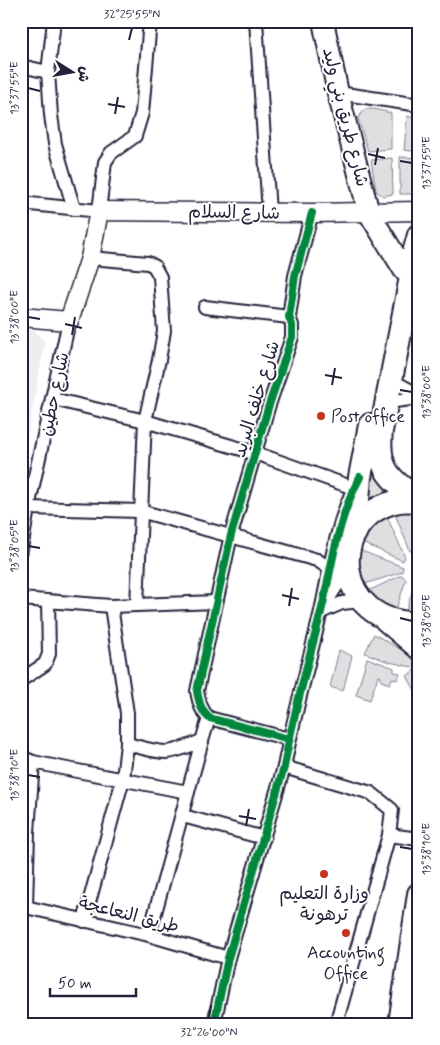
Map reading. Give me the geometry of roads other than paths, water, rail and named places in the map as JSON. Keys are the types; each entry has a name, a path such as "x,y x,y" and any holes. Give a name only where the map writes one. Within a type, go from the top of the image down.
{"highway":[{"path":"355,533 357,483 373,405 388,351 400,280 419,235"},
{"path":"407,266 411,277 379,448 381,460 395,482 419,500"},
{"path":"419,500 401,500 382,506 367,517 355,533 340,565 360,598 375,613 402,624 419,623"},
{"path":"386,619 419,648"},
{"path":"400,1024 419,894"},
{"path":"415,1024 419,996"}],"main road":[{"name":"شارع طريق بني وليد","path":"323,21 338,93 369,213 407,266"}],"street":[{"path":"54,21 48,72 55,144 74,209"},
{"path":"21,203 99,210 105,162 111,152 135,136 142,113 150,21"},
{"path":"256,21 269,212"},
{"path":"21,66 48,72"},
{"path":"338,93 419,105"},
{"name":"شارع السلام","path":"99,210 312,213 419,211"},
{"name":"شارع حطين","path":"21,550 28,508 69,321 90,258 99,210"},
{"name":"شارع خلف البريد","path":"209,718 204,714 197,691 231,535 292,337 292,325 289,317 295,276 312,213"},
{"path":"90,258 148,263 154,266 160,276 164,331 145,421 137,605"},
{"path":"205,307 289,317"},
{"path":"21,317 69,321"},
{"path":"389,391 419,397"},
{"path":"389,391 419,397"},
{"path":"53,399 145,421 357,483 337,534 340,565 321,612 289,739 284,767 228,958 214,1024"},
{"path":"28,508 140,511 340,565"},
{"path":"321,612 360,598"},
{"path":"21,600 111,606 216,602"},
{"path":"21,680 45,664 49,654 48,602"},
{"path":"84,921 123,779 127,744 126,705 111,606"},
{"path":"149,935 209,718 289,739"},
{"path":"127,744 166,752 202,741"},
{"path":"24,906 28,832 27,759 188,792"},
{"path":"284,767 371,793 392,810 389,835 336,1024"},
{"path":"183,816 264,838"},
{"path":"389,835 419,839"},
{"name":"طريق النعاعجة","path":"24,906 149,935 228,958"}],"place":[{"name":"Post office","path":"321,416"},
{"name":"وزارة التعليم ترهونة","path":"324,874"},
{"name":"Accounting Office","path":"346,933"}]}
